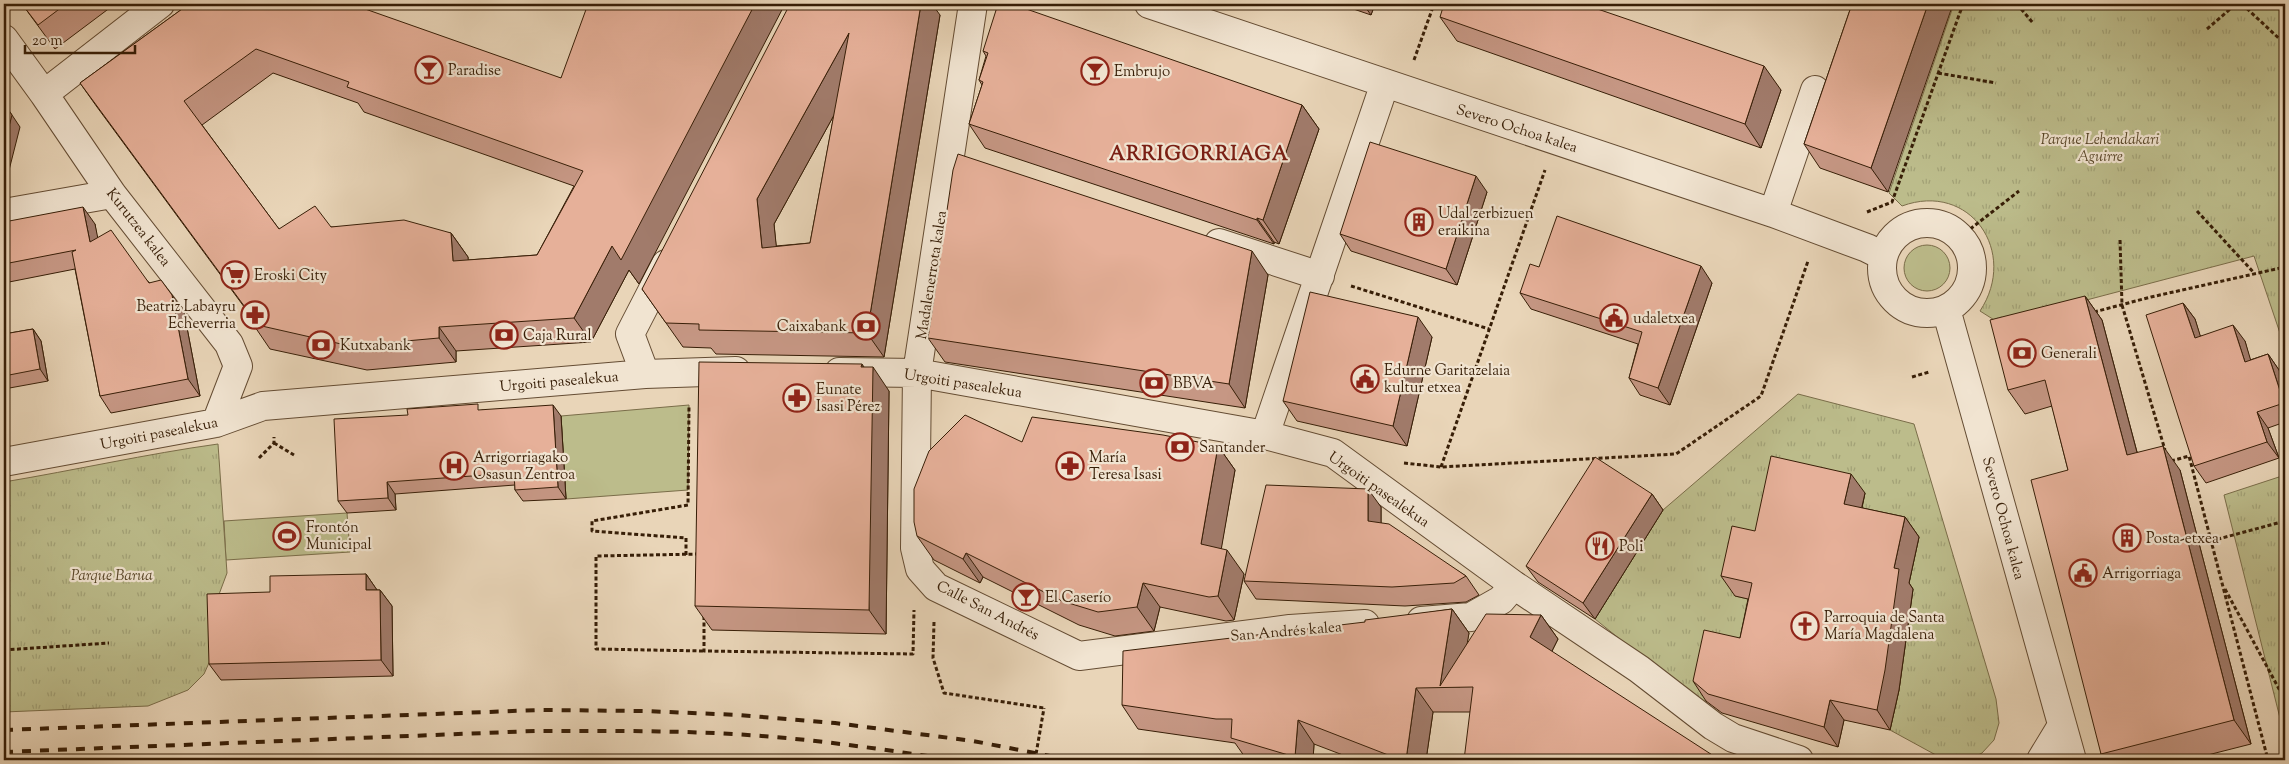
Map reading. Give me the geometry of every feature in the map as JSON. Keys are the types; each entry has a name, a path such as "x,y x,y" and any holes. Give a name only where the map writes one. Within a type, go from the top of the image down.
{"street":[{"path":"44,94 160,4"},
{"name":"Madalenerrota kalea","path":"915,548 917,373 973,4"},
{"name":"Severo Ochoa kalea","path":"1149,4 1773,213 1867,248 1882,256"},
{"name":"Kurutzea kalea","path":"4,39 112,194 229,344 238,366 216,423"},
{"path":"1266,434 1320,276 1394,87"},
{"path":"1773,213 1815,90"},
{"path":"950,153 978,162"},
{"path":"4,213 112,194"},
{"path":"1918,223 1938,224 1947,227 1960,237 1968,249 1971,258 1971,279 1962,296 1946,309 1928,314 1901,305 1894,300 1884,284 1882,256 1892,239 1899,232 1918,223"},
{"path":"1196,235 1320,276"},
{"path":"645,374 630,334 680,238"},
{"name":"Severo Ochoa kalea","path":"1946,309 2072,760"},
{"name":"Urgoiti pasealekua","path":"4,462 216,423 263,406 645,374 757,371"},
{"name":"Urgoiti pasealekua","path":"816,372 917,373 1266,434 1333,453 1514,585 1638,669 1726,734 1758,748 1799,760"},
{"name":"Calle San Andrés","path":"915,548 920,569 936,587 1079,656"},
{"name":"San Andrés kalea","path":"1079,656 1290,629 1470,618 1501,600 1514,585"},
{"path":"2040,760 2061,726"}],"path":[{"path":"1394,87 1434,4"},
{"path":"1556,141 1441,467 1676,454 1761,396 1819,231 1892,202 1963,4"},
{"path":"2017,4 2033,23"},
{"path":"2208,29 2236,4"},
{"path":"2242,4 2285,44"},
{"path":"2280,4 2285,8"},
{"path":"1938,73 1996,83"},
{"path":"1960,237 2019,192"},
{"path":"2196,211 2255,274"},
{"path":"2120,240 2122,305 2166,452"},
{"path":"2084,315 2285,267"},
{"path":"1320,276 1489,329"},
{"path":"686,555 686,538 592,531 592,521 688,505 690,372"},
{"path":"259,458 274,443 294,456"},
{"path":"2168,461 2189,456 2268,760"},
{"path":"2211,541 2285,521"},
{"path":"705,554 596,556 596,649 913,654 914,606"},
{"path":"2222,584 2285,700"},
{"path":"704,612 704,651"},
{"path":"4,650 109,643"},
{"path":"933,658 944,693 1044,708 1035,760"}],"green space":[{"name":"Parque Lehendakari Aguirre","path":"1954,4 2285,4 2285,348 2254,256 1999,323 1980,311 1991,289 1994,266 1990,245 1981,227 1967,213 1948,204 1926,201 1902,206 1889,193"},
{"path":"1932,245 1944,251 1949,259 1949,277 1944,285 1936,290 1922,291 1910,285 1905,277 1904,263 1910,251 1918,246"},
{"path":"1798,394 1914,424 1996,699 1999,723 1994,740 1982,753 1969,760 1945,760 1890,730 1899,690 1913,589 1908,588 1919,537 1858,524 1865,493 1735,596 1766,603 1754,658 1718,650 1705,708 1595,619 1663,510"},
{"path":"689,405 688,490 566,499 561,416"},
{"name":"Parque Barua","path":"218,444 227,573 218,597 213,654 204,674 188,690 148,706 4,712 4,482 164,452"},
{"path":"2285,475 2285,738 2224,495"},
{"name":"Frontón Municipal","path":"347,513 350,552 226,560 224,521"}],"building":[{"path":"22,4 66,4 38,25"},
{"path":"189,4 351,4 561,78 588,4 755,4 621,260 612,246 574,318 439,327 439,338 350,346 253,324 253,318 80,83","holes":["256,49 349,82 347,87 583,171 537,255 453,261 451,233 404,220 331,227 315,206 279,229 184,101"]},
{"path":"790,4 921,4 867,333 699,330 699,324 666,323 642,289","holes":["849,33 810,243 762,248 757,199"]},
{"path":"998,4 1012,4 1302,105 1263,220 1257,218 1257,220 969,124 983,82 979,80 988,53 983,51"},
{"path":"1444,4 1583,4 1764,66 1745,124 1440,17"},
{"path":"1852,4 1928,4 1871,168 1804,144"},
{"path":"4,104 12,115 4,146"},
{"name":"Udal zerbizuen eraikina","path":"1370,142 1476,176 1446,269 1340,234"},
{"path":"958,154 1252,251 1229,384 928,338 953,170"},
{"path":"83,207 90,242 111,230 149,283 161,280 172,295 188,379 100,396 72,252 76,250 4,264 4,222"},
{"path":"1557,216 1701,266 1658,388 1629,378 1642,332 1520,293 1530,264 1539,267"},
{"name":"Edurne Garitazelaia kultur etxea","path":"1310,292 1418,317 1393,426 1283,401"},
{"path":"2085,296 2127,455 2163,446 2234,720 2101,754 2031,480 2068,470 2045,380 2008,390 1990,320"},
{"path":"2183,303 2195,338 2233,325 2245,362 2268,354 2284,403 2257,412 2267,442 2194,466 2146,315"},
{"path":"33,329 40,369 4,376 4,334"},
{"path":"699,362 862,364 861,367 873,367 869,610 695,606"},
{"name":"Arrigorriagako Osasun Zentroa","path":"478,404 478,410 553,405 558,487 515,490 514,473 387,482 388,498 338,501 334,419 408,415 407,409"},
{"path":"965,415 1022,442 1032,417 1163,435 1218,446 1201,544 1227,550 1218,596 1209,597 1143,583 1137,607 1098,612 1062,601 966,553 963,559 917,536 914,522 914,489 929,451"},
{"name":"Parroquia de Santa María Magdalena","path":"1771,456 1851,474 1844,504 1905,517 1894,568 1899,569 1885,670 1877,710 1830,700 1824,727 1708,694 1693,681 1704,630 1740,638 1752,583 1721,576 1732,526 1755,531"},
{"name":"Poli","path":"1595,457 1652,494 1583,603 1526,566"},
{"path":"1266,485 1368,489 1368,521 1389,524 1466,576 1454,583 1392,587 1244,581"},
{"path":"366,574 366,590 380,590 381,660 209,664 207,594 270,592 270,576"},
{"path":"1452,609 1440,686 1486,614 1541,615 1530,637 1720,760 1464,760 1473,687 1416,688 1406,760 1401,760 1298,720 1295,757 1231,738 1232,719 1216,719 1122,705 1123,651 1365,622 1365,620"}],"railway":[{"path":"4,730 540,710 646,711 739,715 835,723 973,741 1071,760"},
{"path":"4,752 535,731 625,731 714,733 774,737 842,744 954,760"}],"place":[{"name":"Paradise","path":"429,70"},
{"name":"Embrujo","path":"1095,71"},
{"name":"Udal zerbizuen eraikina","path":"1419,222"},
{"name":"Eroski City","path":"235,275"},
{"name":"Beatriz Labayru Echeverria","path":"255,315"},
{"name":"udaletxea","path":"1614,318"},
{"name":"Caixabank","path":"866,326"},
{"name":"Caja Rural","path":"504,335"},
{"name":"Kutxabank","path":"321,345"},
{"name":"Generali","path":"2022,353"},
{"name":"Edurne Garitazelaia kultur etxea","path":"1365,379"},
{"name":"BBVA","path":"1154,383"},
{"name":"Eunate Isasi Pérez","path":"797,398"},
{"name":"Santander","path":"1180,447"},
{"name":"Arrigorriagako Osasun Zentroa","path":"454,466"},
{"name":"María Teresa Isasi","path":"1070,466"},
{"name":"Frontón Municipal","path":"287,536"},
{"name":"Posta-etxea","path":"2127,538"},
{"name":"Poli","path":"1600,546"},
{"name":"Arrigorriaga","path":"2083,573"},
{"name":"El Caserío","path":"1026,597"},
{"name":"Parroquia de Santa María Magdalena","path":"1805,626"}],"district":[{"name":"ARRIGORRIAGA","path":"1199,153"}]}
